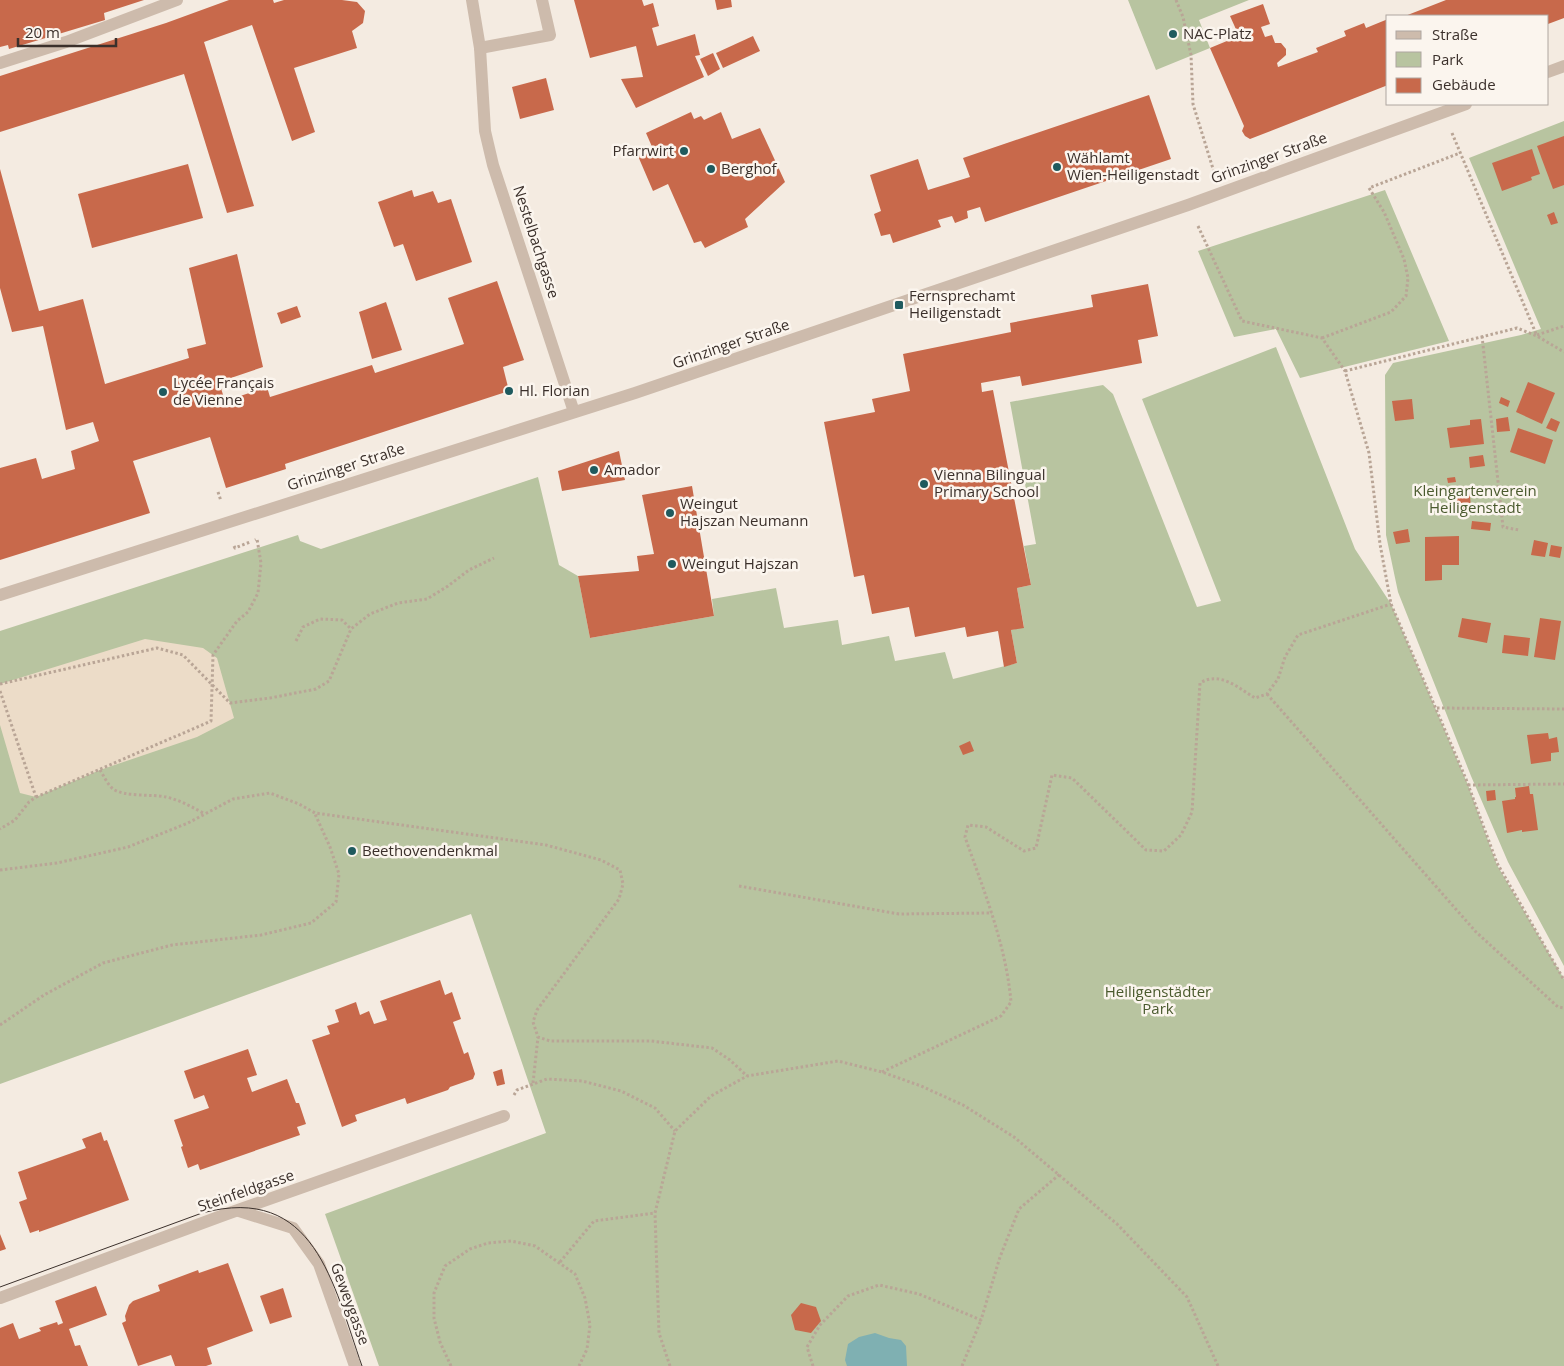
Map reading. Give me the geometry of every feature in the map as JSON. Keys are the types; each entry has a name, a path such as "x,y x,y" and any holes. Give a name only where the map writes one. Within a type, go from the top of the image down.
{"street":[{"path":"0,63 66,42 177,0"},
{"name":"Nestelbachgasse","path":"472,0 480,48 485,131 493,165 574,412"},
{"path":"480,48 550,35 542,0"},
{"path":"1549,72 1564,66"},
{"name":"Grinzinger Straße","path":"0,595 635,393 890,308 1188,205 1463,105"},
{"name":"Steinfeldgasse","path":"0,1298 504,1116"},
{"name":"Geweygasse","path":"239,1211 292,1228 303,1242 319,1264 355,1366"}],"path":[{"path":"1176,0 1183,17 1191,56 1193,104 1209,153 1219,194"},
{"path":"1188,205 1242,321 1322,338 1391,312 1406,296 1408,278 1404,259 1384,212 1369,188 1460,153"},
{"path":"1462,159 1537,336"},
{"path":"1537,336 1564,326"},
{"path":"1345,371 1517,328 1537,336 1564,352"},
{"path":"1482,336 1503,527 1519,530"},
{"path":"1322,338 1345,371 1369,453 1380,544 1391,604 1437,708 1468,785 1496,863 1564,980"},
{"path":"0,829 14,820 29,802 36,797 211,721 213,655 237,621 248,612 258,593 261,563 257,539 235,548 226,522"},
{"path":"0,684 157,648 183,655 230,703 316,689 329,680 351,629 370,614 391,606 427,599 469,570 494,558"},
{"path":"882,1072 1001,1016 1011,1002 1009,980 997,928 965,837 968,825 986,827 1024,851 1036,848 1052,774 1072,778 1146,850 1164,851 1181,835 1192,812 1200,683 1208,678 1223,678 1255,698 1267,694 1278,679 1285,657 1298,635 1391,604"},
{"path":"296,641 303,627 320,619 342,620 351,629"},
{"path":"0,691 36,797"},
{"path":"1267,694 1476,932 1558,1007 1564,1008"},
{"path":"1437,708 1564,710"},
{"path":"100,770 114,790 142,795 165,796 184,802 205,814"},
{"path":"1468,785 1564,784"},
{"path":"0,870 57,863 128,847 188,823 233,799 270,793 299,804 315,813 546,845 601,860 620,870 623,884 619,899 537,1010 534,1022 538,1037 533,1084"},
{"path":"0,1025 44,995 103,963 172,945 261,936 311,923 336,902 339,874 330,847 315,813"},
{"path":"739,886 899,914 992,913"},
{"path":"538,1037 550,1041 651,1041 712,1048 730,1060 747,1076"},
{"path":"670,1366 659,1333 655,1213 675,1131 711,1096 747,1076 838,1061 882,1072 920,1086 962,1105 1014,1137 1117,1224 1187,1298 1218,1366"},
{"path":"504,1116 517,1090 547,1079 582,1081 621,1091 656,1108 675,1131"},
{"path":"962,1366 981,1320 1000,1257 1019,1210 1060,1174"},
{"path":"560,1262 594,1221 655,1213"},
{"path":"451,1366 440,1342 434,1318 434,1292 445,1266 470,1249 488,1243 511,1241 535,1246 575,1274 585,1298 590,1324 587,1349 579,1366"},
{"path":"813,1366 807,1347 820,1325 848,1296 879,1285 919,1294 981,1320"}],"green space":[{"name":"NAC-Platz","path":"1128,0 1249,0 1199,20 1210,48 1156,70"},
{"name":"Kleingartenverein Heiligenstadt","path":"1564,121 1564,966 1508,862 1471,776 1398,592 1386,535 1385,375 1393,363 1541,329 1469,158"},
{"path":"1385,190 1449,341 1300,378 1276,329 1234,337 1198,251"},
{"name":"Heiligenstädter Park","path":"1276,347 1355,549 1391,604 1468,785 1497,865 1564,979 1564,1366 379,1366 325,1214 546,1133 471,914 0,1084 0,631 298,535 300,541 321,549 538,477 559,565 578,576 590,638 714,616 712,599 776,588 784,628 838,620 842,645 889,636 895,661 945,652 953,679 1017,663 1011,630 1024,627 1017,588 1031,585 1024,546 1036,544 1010,402 1103,385 1113,394 1197,607 1221,601 1142,399"}],"shaded area":[{"path":"145,639 203,648 217,658 234,718 197,737 100,770 36,797 20,793 0,725 0,684"}],"water":[{"path":"875,1333 901,1340 906,1346 907,1366 847,1366 845,1360 848,1344 859,1337"}],"building":[{"path":"0,0 144,0 104,13 105,20 9,49 8,45 0,47"},
{"path":"229,0 273,0 274,3 284,0 342,0 357,2 365,11 363,23 352,31 357,48 294,68 315,132 292,141 252,25 204,42 254,206 227,213 184,74 0,132 0,76 166,23"},
{"path":"574,0 642,0 644,6 653,3 659,26 652,28 657,46 695,34 700,55 695,56 704,77 636,108 621,79 643,77 636,46 590,58"},
{"path":"715,0 731,0 732,7 717,10"},
{"path":"1446,0 1564,0 1564,18 1549,24 1549,15 1408,15"},
{"path":"1263,4 1270,24 1261,27 1265,37 1272,35 1275,43 1281,43 1286,49 1286,55 1277,63 1278,67 1318,52 1316,48 1346,36 1344,31 1364,23 1366,28 1386,20 1386,86 1250,139 1242,131 1244,126 1210,48 1239,36 1230,16"},
{"path":"753,36 760,51 723,68 716,53"},
{"path":"713,53 720,69 708,76 700,59"},
{"path":"546,78 554,110 520,119 512,87"},
{"name":"Wählamt Wien-Heiligenstadt","path":"1149,95 1171,159 985,222 980,207 967,211 968,218 955,223 952,216 938,220 941,227 893,243 890,234 881,236 874,214 881,211 870,175 918,159 928,190 970,177 963,158"},
{"name":"Berghof","path":"691,112 694,119 701,116 704,120 721,112 732,139 760,128 785,182 745,219 748,227 705,248 701,241 694,243 668,184 653,191 638,156 653,149 646,133"},
{"path":"1564,136 1564,185 1553,189 1537,146"},
{"path":"1532,149 1540,174 1531,177 1532,180 1502,191 1492,163"},
{"path":"188,164 203,218 92,248 78,194"},
{"path":"0,169 39,311 83,299 105,384 189,358 187,349 206,344 189,268 237,254 263,367 219,382 225,401 267,387 270,397 372,365 375,373 464,344 448,298 497,281 524,360 503,367 509,391 285,464 286,469 226,488 210,437 133,461 150,513 0,560 0,468 36,458 42,479 75,469 71,451 99,441 93,422 66,430 43,326 12,332 0,288"},
{"path":"412,190 414,197 433,191 438,203 451,199 472,262 416,281 403,244 394,247 378,202"},
{"path":"1554,212 1558,223 1551,225 1547,215"},
{"name":"Vienna Bilingual Primary School","path":"1148,284 1158,336 1138,340 1142,363 1022,386 1020,376 981,383 982,392 993,390 1031,585 1017,588 1024,628 1011,630 1017,663 1004,667 998,631 967,637 965,627 915,637 909,607 872,614 864,575 854,577 824,422 875,412 872,399 910,391 903,354 1011,332 1010,323 1093,307 1091,295"},
{"path":"386,302 402,350 372,359 359,312"},
{"path":"297,306 301,317 281,324 277,313"},
{"path":"1528,382 1555,393 1542,424 1516,412"},
{"path":"1501,397 1510,401 1508,407 1499,403"},
{"path":"1412,399 1414,419 1395,421 1392,401"},
{"path":"1508,417 1510,431 1497,432 1496,419"},
{"path":"1551,418 1560,422 1556,432 1546,428"},
{"path":"1481,419 1484,444 1450,448 1447,428 1470,425 1470,420"},
{"path":"1518,428 1553,440 1545,464 1510,452"},
{"path":"619,451 625,480 562,491 558,471"},
{"path":"1483,455 1485,466 1470,468 1469,457"},
{"path":"1455,477 1456,482 1448,483 1447,478"},
{"name":"Weingut Hajszan","path":"692,486 714,616 590,638 578,576 639,571 637,556 654,554 642,495"},
{"path":"1469,486 1471,507 1468,507 1468,513 1455,515 1455,508 1451,509 1449,488"},
{"path":"1472,521 1491,523 1490,531 1471,529"},
{"path":"1408,529 1410,542 1396,544 1393,532"},
{"path":"1459,536 1459,565 1442,565 1442,580 1425,581 1425,537"},
{"path":"1534,540 1548,543 1545,557 1531,555"},
{"path":"1551,545 1562,547 1560,558 1549,556"},
{"path":"1462,618 1491,623 1487,643 1458,637"},
{"path":"1540,618 1561,621 1555,660 1534,657"},
{"path":"1504,635 1530,638 1528,656 1502,653"},
{"path":"1548,733 1549,739 1557,737 1559,752 1551,753 1551,761 1531,764 1527,735"},
{"path":"970,741 974,751 963,755 959,746"},
{"path":"1529,786 1530,794 1533,794 1538,830 1522,832 1522,830 1507,833 1502,801 1515,799 1515,788"},
{"path":"1495,790 1496,800 1487,801 1486,791"},
{"path":"440,980 445,995 452,992 461,1019 453,1022 464,1054 468,1052 475,1074 473,1079 407,1104 405,1098 355,1115 357,1121 342,1127 312,1040 330,1034 327,1026 339,1022 335,1010 356,1002 360,1015 369,1011 374,1024 387,1020 380,1001"},
{"path":"248,1049 257,1075 247,1078 252,1092 287,1079 296,1103 299,1103 306,1124 297,1127 300,1135 200,1170 198,1164 188,1168 174,1120 209,1108 204,1095 194,1099 184,1071"},
{"path":"502,1069 505,1084 497,1086 493,1072"},
{"path":"101,1132 104,1141 107,1140 129,1200 39,1232 39,1230 30,1233 19,1202 27,1199 18,1172 86,1148 82,1139"},
{"path":"0,1234 6,1249 0,1251"},
{"path":"228,1263 253,1331 207,1348 212,1364 206,1366 175,1366 171,1355 138,1366 122,1323 126,1321 125,1316 129,1305 133,1301 160,1291 158,1285 198,1270 199,1273"},
{"path":"96,1286 107,1315 69,1329 75,1346 80,1345 88,1366 0,1366 0,1328 13,1323 19,1339 41,1331 39,1328 57,1322 58,1325 63,1323 55,1301"},
{"path":"283,1288 292,1317 270,1324 260,1296"},
{"path":"801,1303 816,1307 821,1321 811,1333 795,1330 791,1315"}],"tram line":[{"path":"0,1287 202,1213 240,1208 271,1213 295,1227 314,1248 341,1303 362,1366"}],"place":[{"name":"NAC-Platz","path":"1173,34"},
{"name":"Pfarrwirt","path":"684,151"},
{"name":"Wählamt Wien-Heiligenstadt","path":"1057,167"},
{"name":"Berghof","path":"711,169"},
{"name":"Fernsprechamt Heiligenstadt","path":"899,305"},
{"name":"Hl. Florian","path":"509,391"},
{"name":"Lycée Français de Vienne","path":"163,392"},
{"name":"Amador","path":"594,470"},
{"name":"Vienna Bilingual Primary School","path":"924,484"},
{"name":"Weingut Hajszan Neumann","path":"670,513"},
{"name":"Weingut Hajszan","path":"672,564"},
{"name":"Beethovendenkmal","path":"352,851"}]}
